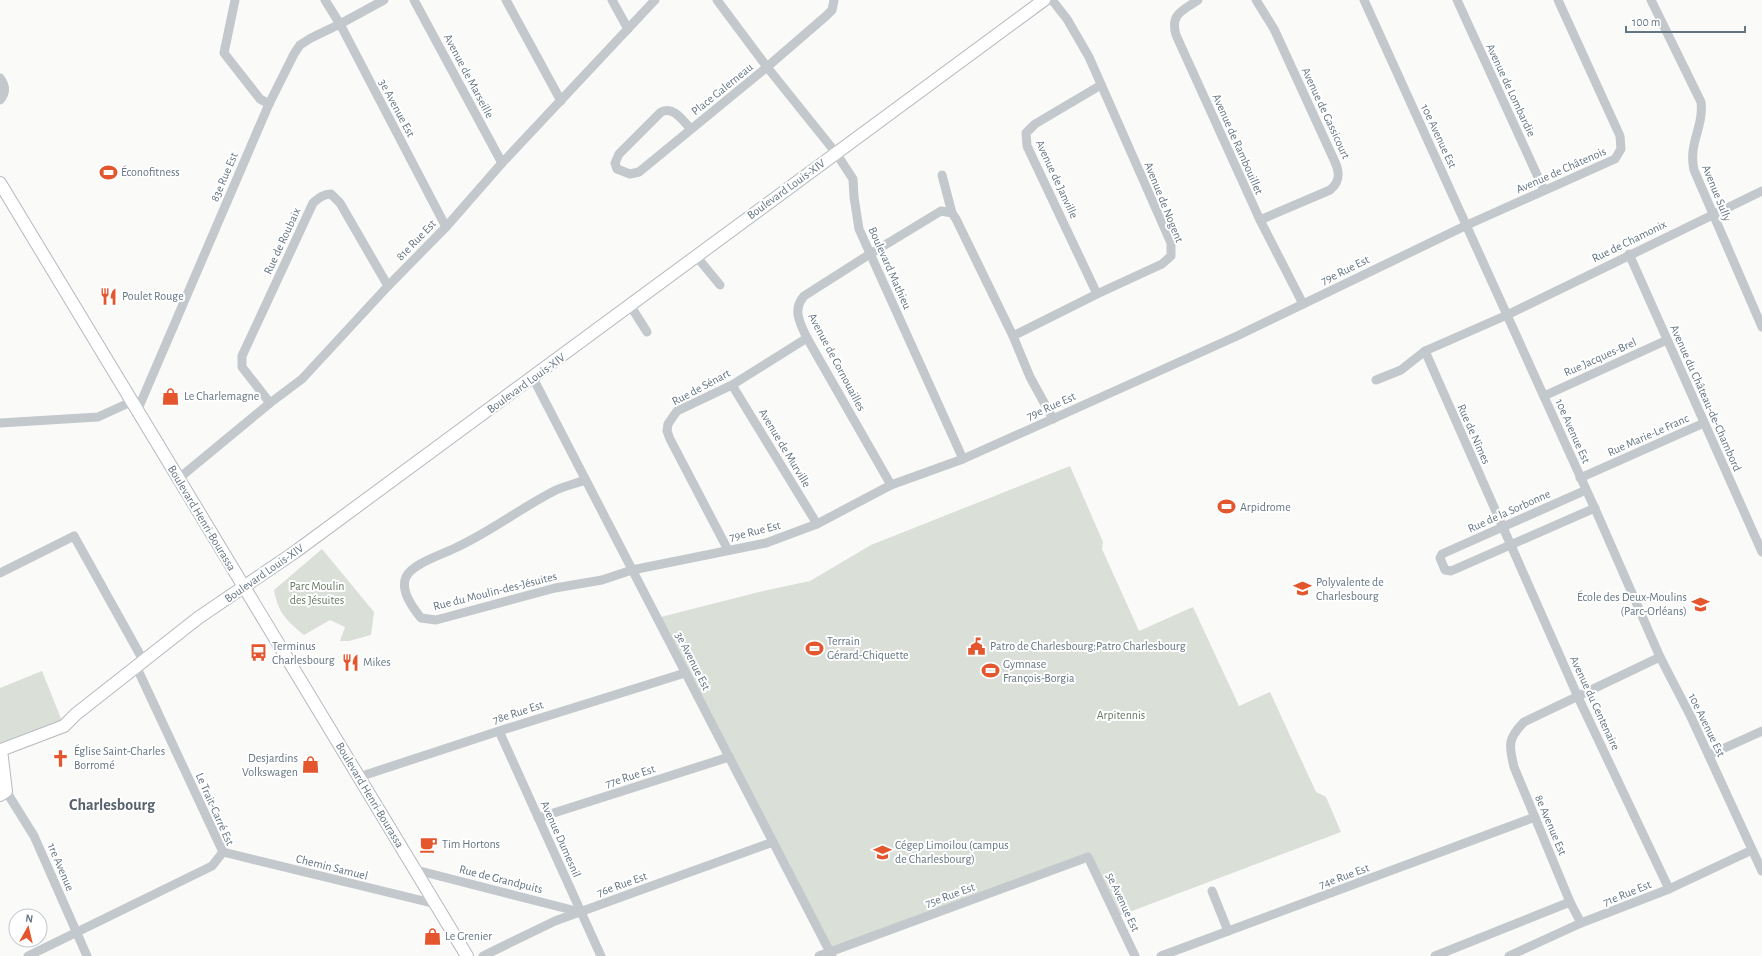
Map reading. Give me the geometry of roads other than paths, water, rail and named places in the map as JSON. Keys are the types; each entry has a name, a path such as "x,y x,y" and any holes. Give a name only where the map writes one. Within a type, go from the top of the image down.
{"main road":[{"name":"Boulevard Louis-XIV","path":"0,749 64,726 76,714 139,663 198,618 244,588 533,378 1044,0"},
{"name":"Boulevard Henri-Bourassa","path":"0,183 467,956"},
{"path":"0,749 3,793"}],"street":[{"path":"236,0 224,53 260,99 269,104"},
{"name":"3e Avenue Est","path":"325,0 340,24 446,227"},
{"name":"83e Rue Est","path":"135,405 269,104 294,54 300,45 311,38 384,0"},
{"name":"Avenue de Marseille","path":"414,0 502,163"},
{"path":"506,0 561,100"},
{"path":"612,0 628,29"},
{"name":"81e Rue Est","path":"178,479 270,403 302,379 388,286 446,227 502,163 655,0"},
{"name":"Boulevard Mathieu","path":"717,0 767,67 836,153 853,179 854,198 859,229 963,459"},
{"name":"Place Galerneau","path":"691,129 672,110 667,109 661,112 619,154 615,163 617,170 630,174 640,172 826,16 832,10 834,0"},
{"name":"Avenue de Nogent","path":"1013,336 1097,294 1162,264 1170,256 1172,250 1171,243 1089,57 1067,19 1052,0"},
{"name":"Avenue de Rambouillet","path":"1198,0 1176,15 1173,27 1260,220 1302,304"},
{"name":"Avenue de Gassicourt","path":"1256,0 1274,29 1339,173 1336,185 1330,190 1260,220"},
{"name":"10e Avenue Est","path":"1364,0 1544,396 1660,657 1709,755 1762,871"},
{"name":"Avenue de Lombardie","path":"1457,0 1544,190"},
{"name":"Avenue de Châtenois","path":"1466,225 1615,159 1621,149 1620,136 1558,0"},
{"name":"Avenue Sully","path":"1651,0 1701,102 1701,118 1693,146 1692,162 1712,215 1762,327"},
{"path":"0,78 3,82 5,91 0,100"},
{"name":"Avenue de Janville","path":"1097,294 1027,146 1025,138 1026,133 1035,124 1101,85"},
{"path":"942,175 952,214 956,219 1013,336 1030,377 1053,419"},
{"name":"Rue de Chamonix","path":"1507,315 1628,254 1762,191"},
{"name":"Rue de Roubaix","path":"270,403 242,367 242,356 313,203 318,198 324,194 331,194 340,203 388,286"},
{"name":"Avenue de Cornouailles","path":"892,485 807,338 799,321 797,308 799,302 804,296 934,214 941,211 947,211 952,214"},
{"name":"79e Rue Est","path":"632,570 766,543 817,524 892,485 963,459 1053,419 1302,304 1466,225"},
{"name":"Avenue du Château-de-Chambord","path":"1628,254 1704,423 1759,535 1762,552"},
{"path":"696,256 720,285"},
{"path":"630,305 647,332"},
{"path":"1376,380 1401,370 1424,351 1507,315"},
{"name":"Rue de Sénart","path":"728,550 667,430 671,417 677,411 732,385 807,338"},
{"name":"Rue Jacques-Brel","path":"1544,396 1667,340"},
{"name":"Rue de Nîmes","path":"1424,351 1502,526"},
{"name":"3e Avenue Est","path":"533,378 831,954"},
{"name":"Avenue de Murville","path":"732,385 817,524"},
{"path":"0,423 98,417 135,405"},
{"name":"Rue Marie-Le Franc","path":"1580,478 1704,423"},
{"name":"Rue du Moulin-des-Jésuites","path":"586,480 554,491 473,540 411,570 406,577 405,585 405,592 408,598 421,618 436,620 555,588 602,580 632,570"},
{"name":"Rue de la Sorbonne","path":"1510,545 1451,571 1445,570 1440,558 1442,554 1502,526 1586,490"},
{"path":"1510,545 1594,508"},
{"name":"Avenue du Centenaire","path":"1502,526 1578,696 1669,889"},
{"name":"Le Trait-Carré Est","path":"0,573 74,536 139,663 223,852 212,866 76,934 28,956"},
{"path":"1578,696 1660,657"},
{"name":"78e Rue Est","path":"359,777 499,731 685,673"},
{"name":"8e Avenue Est","path":"1578,696 1524,722 1514,732 1510,748 1514,768 1570,902 1581,924"},
{"name":"Avenue Dumesnil","path":"499,731 601,956"},
{"path":"1709,755 1762,732"},
{"name":"77e Rue Est","path":"538,818 729,756"},
{"name":"1re Avenue","path":"3,793 34,836 87,956"},
{"name":"74e Rue Est","path":"1161,956 1535,817"},
{"name":"76e Rue Est","path":"483,956 555,921 773,842"},
{"name":"71e Rue Est","path":"1509,956 1527,953 1581,924 1669,889 1752,850"},
{"name":"Chemin Samuel","path":"223,852 436,904"},
{"name":"75e Rue Est","path":"820,956 831,954 1088,857"},
{"name":"5e Avenue Est","path":"1088,857 1135,956"},
{"name":"Rue de Grandpuits","path":"416,870 580,912"},
{"path":"1212,891 1228,931"},
{"path":"1436,956 1570,902"}],"place":[{"name":"Éconofitness","path":"108,172"},
{"name":"Poulet Rouge","path":"109,296"},
{"name":"Le Charlemagne","path":"171,396"},
{"name":"Arpidrome","path":"1227,507"},
{"name":"Polyvalente de Charlesbourg","path":"1303,589"},
{"name":"École des Deux-Moulins (Parc-Orléans)","path":"1700,604"},
{"name":"Patro de Charlesbourg;Patro Charlesbourg","path":"977,646"},
{"name":"Terrain Gérard-Chiquette","path":"814,648"},
{"name":"Terminus Charlesbourg","path":"259,653"},
{"name":"Mikes","path":"350,662"},
{"name":"Gymnase François-Borgia","path":"990,671"},
{"name":"Église Saint-Charles Borromé","path":"61,758"},
{"name":"Desjardins Volkswagen","path":"311,765"},
{"name":"Tim Hortons","path":"429,844"},
{"name":"Cégep Limoilou (campus de Charlesbourg)","path":"882,852"},
{"name":"Le Grenier","path":"432,936"}],"district":[{"name":"Charlesbourg","path":"112,805"}],"park label":[{"name":"Parc Moulin des Jésuites","path":"317,593"},
{"name":"Arpitennis","path":"1121,715"}]}
